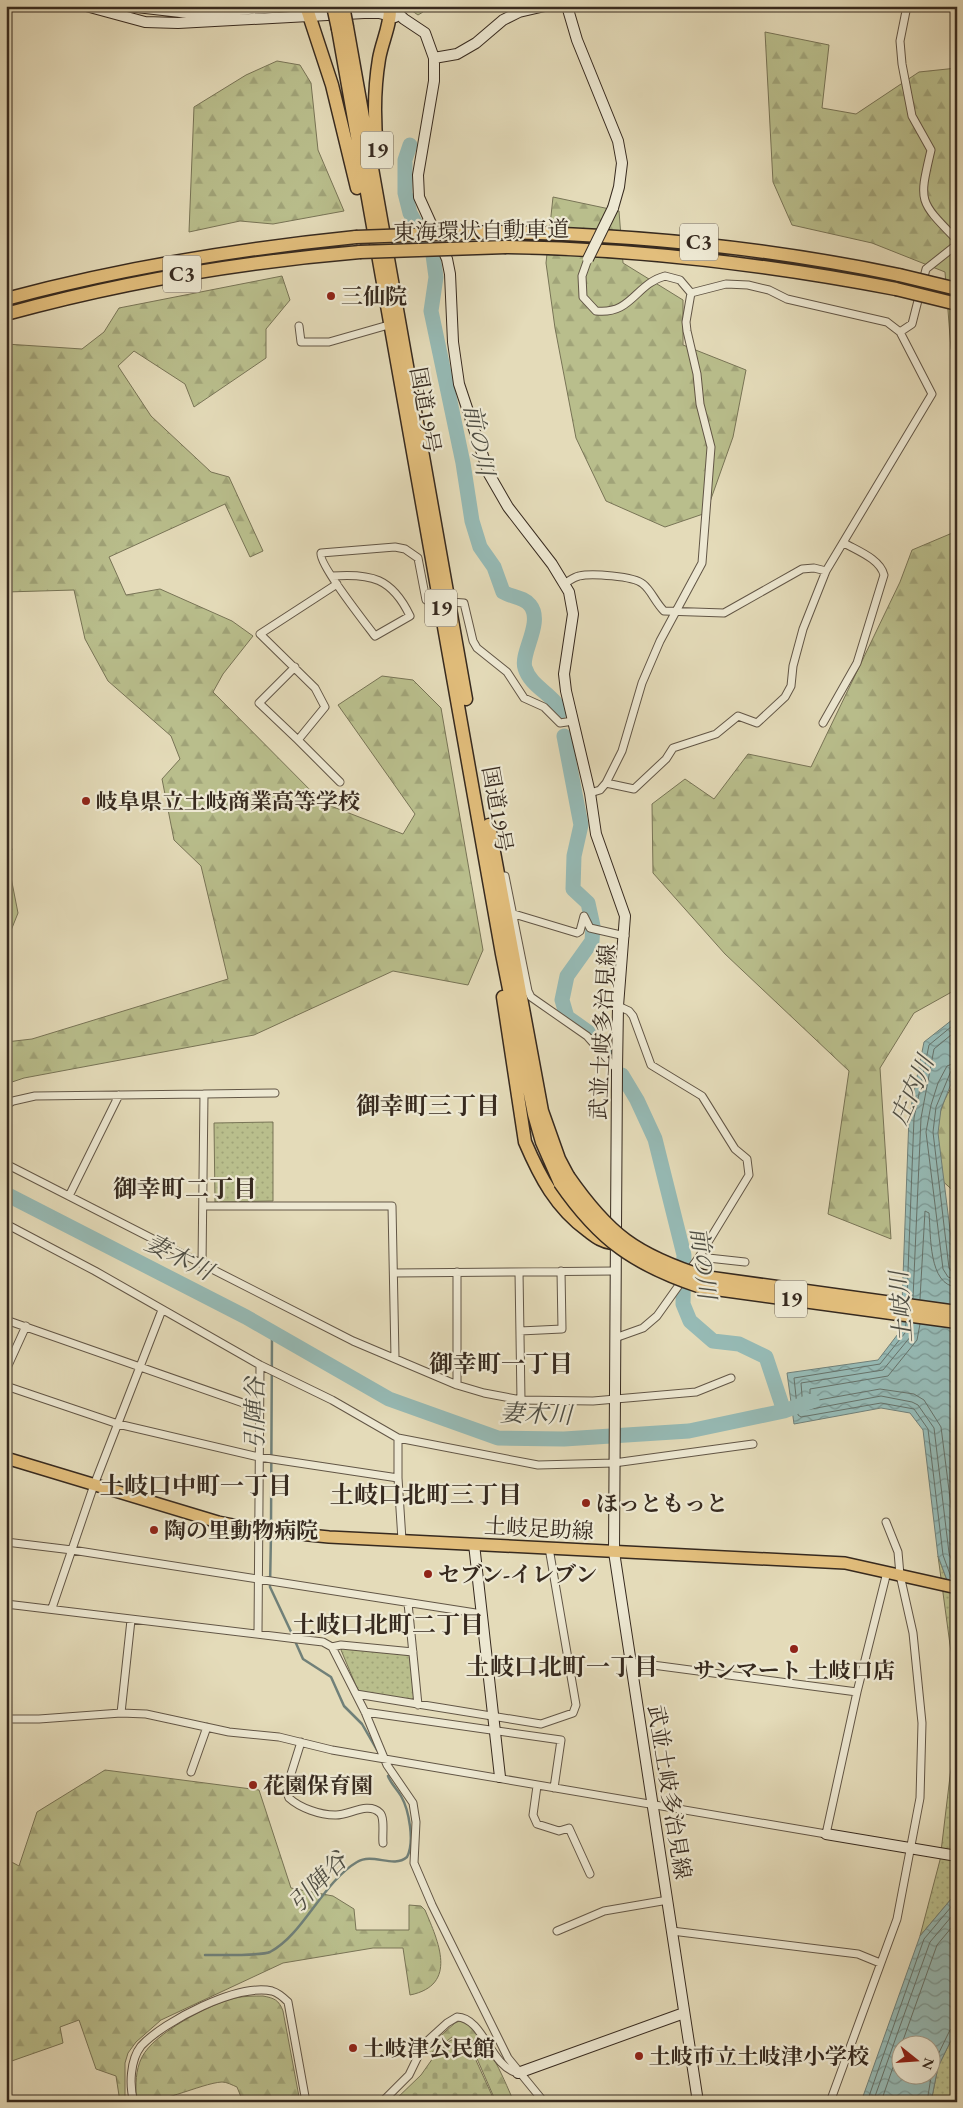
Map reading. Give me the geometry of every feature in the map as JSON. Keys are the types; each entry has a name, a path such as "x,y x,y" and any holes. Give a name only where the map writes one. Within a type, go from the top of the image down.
{"highway":[{"name":"国道19号","path":"333,6 342,28 395,294 502,954 534,1114 542,1142 564,1180 594,1213 623,1239 651,1257 703,1282 881,1306 957,1312"},
{"name":"国道19号","path":"343,6 342,28 376,247 542,1111 559,1159 564,1180"},
{"name":"19","path":"389,9 379,59 375,118 378,157 397,277 395,294"},
{"name":"19","path":"307,11 332,85 366,224 376,247"},
{"name":"東海環状自動車道","path":"6,299 125,270 190,258 356,237 496,232 594,235 686,241 822,259 899,274 957,288"},
{"name":"東海環状自動車道","path":"6,314 125,285 199,271 360,252 506,247 584,249 687,256 761,265 896,289 957,304"},
{"path":"502,954 502,993 525,1142 545,1184 572,1220 605,1242 614,1243"},
{"name":"国道19号","path":"881,1306 957,1322"}],"main road":[{"name":"武並土岐多治見線","path":"86,6 120,17 161,23 205,23 307,11 364,13 389,9 424,33 434,58 434,81 418,175 419,197 442,245 448,267 453,342 459,384 489,474 508,507 570,592 573,614 564,674 600,848 625,916 625,936 618,1006 614,1243 614,1552 698,2102"},
{"path":"128,6 189,13 294,6"},
{"path":"434,58 457,54 476,43 503,20 519,12 545,6"},
{"path":"567,6 577,40 618,141 622,163 620,187 613,208 588,259"},
{"name":"土岐足助線","path":"6,1458 218,1522 258,1530 329,1537 845,1564 957,1588"},
{"path":"474,1544 500,1777"},
{"path":"826,1834 957,1856"},
{"path":"518,2073 684,2014"}],"street":[{"path":"900,332 912,324 926,269 955,246 956,239 932,215 924,201 923,185 931,150 912,116 902,64 900,41 907,6"},
{"path":"588,259 582,276 583,297 596,311 613,312 632,299 647,284 665,276 680,280 691,293"},
{"path":"606,783 634,789 666,759 673,748 716,734 738,716 757,723 785,697 793,679 793,666 803,629 826,571 932,394 900,332 887,322 787,299 769,290 748,285 726,284 691,293"},
{"path":"590,793 600,790 606,783 622,750 642,683 660,641 702,563 711,444 700,404 697,374 686,322 691,293"},
{"path":"299,326 301,342 329,342 392,324"},
{"path":"823,723 857,663 883,586 884,575 878,563 844,543"},
{"path":"332,576 351,575 368,577 390,585 403,600 410,616 375,636 337,584 321,560 320,556 324,551 395,547 405,549 418,558 426,600 434,603 464,604 473,641 487,658 507,672 524,698 544,707 560,723 573,721"},
{"path":"565,583 578,576 601,575 641,582 664,611 676,613 724,613 802,569 814,568 826,571"},
{"path":"298,740 325,707 314,688 260,634 337,584"},
{"path":"295,667 259,703 340,782"},
{"path":"498,876 505,876 528,991 531,997 587,1036 617,1070"},
{"path":"514,914 576,933 580,931 584,916 592,928 625,936"},
{"path":"615,1338 650,1323 699,1257 749,1174 747,1159 735,1149 702,1096 651,1065 633,1016 626,1008 618,1006"},
{"path":"6,1105 13,1101 35,1096 275,1093"},
{"path":"202,1264 204,1094"},
{"path":"69,1196 119,1095"},
{"path":"6,1164 354,1341 457,1385 521,1400 615,1402 696,1392 731,1378"},
{"path":"204,1206 392,1206 394,1357"},
{"path":"6,1224 95,1270 260,1365 332,1400 398,1438 538,1465 614,1461 754,1444"},
{"path":"699,1257 745,1262"},
{"path":"520,1331 562,1329 561,1271"},
{"path":"394,1273 615,1271"},
{"path":"456,1272 457,1385"},
{"path":"519,1272 521,1400"},
{"path":"52,1608 94,1485 162,1310"},
{"path":"6,1320 260,1409"},
{"path":"6,1370 26,1326"},
{"path":"258,1634 260,1365"},
{"path":"6,1386 118,1424 259,1457 398,1478"},
{"path":"398,1438 398,1478 402,1540"},
{"path":"830,2102 897,1919 920,1798 922,1723 913,1633 900,1575 898,1552 886,1522"},
{"path":"7,1544 72,1550 482,1614"},
{"path":"356,1694 541,1724 573,1713 576,1705 550,1548"},
{"path":"6,1719 39,1720 121,1713 146,1714 228,1732 279,1737 385,1759 500,1777 537,1786 826,1834 857,1692 887,1572"},
{"path":"408,1603 418,1705"},
{"path":"6,1604 52,1608 131,1620 323,1642 332,1647 365,1712 387,1765 416,1810 414,1863 429,1906 508,2058 518,2073 544,2102"},
{"path":"121,1713 131,1620"},
{"path":"332,1647 341,1645 413,1652"},
{"path":"630,1662 857,1692"},
{"path":"365,1712 561,1740 554,1788"},
{"path":"191,1772 206,1727"},
{"path":"301,1742 286,1790 289,1798 312,1811 334,1815 345,1815 364,1808 376,1811 382,1818 383,1843"},
{"path":"537,1786 534,1815 537,1824 559,1831 569,1828 590,1874"},
{"path":"557,1931 604,1911 668,1900"},
{"path":"672,1931 858,1954 880,1963"},
{"path":"134,2102 132,2068 140,2047 156,2034 194,2011 233,1994 256,1990 273,1992 288,2002 306,2102"},
{"path":"382,2102 409,2075 424,2044 447,2023 457,2017 468,2020 476,2028 502,2065 518,2073"}],"green space":[{"path":"405,6 421,6 423,12 418,15"},
{"path":"765,32 829,45 822,108 856,114 919,72 957,68 957,360 951,349 945,272 872,243 792,225 773,182"},
{"path":"277,61 300,65 311,83 318,150 344,211 273,224 240,221 189,232 194,107 246,75"},
{"path":"553,197 619,211 623,263 683,300 683,345 746,370 733,437 706,513 665,527 606,501 576,438 555,328 546,263"},
{"path":"282,276 290,300 266,329 266,358 194,407 185,384 134,351 118,366 151,416 211,472 229,477 263,551 250,557 225,504 109,557 126,595 160,589 232,621 253,636 223,674 213,692 323,803 403,834 415,814 338,705 382,676 413,680 441,708 483,950 468,985 393,971 254,1035 24,1078 6,1084 6,1042 32,1039 228,979 201,866 174,840 162,779 180,759 171,736 108,681 85,639 74,590 6,592 6,344 82,349 104,332 119,308"},
{"path":"957,531 957,989 914,1013 880,1068 891,1239 828,1214 849,1071 725,954 653,873 652,804 685,779 714,799 748,754 811,767 900,582 912,550"},
{"path":"6,823 12,850 7,857 18,913 6,943"},
{"path":"957,1082 957,1194 930,1170 941,1111 945,1099"},
{"path":"273,1122 273,1201 215,1202 214,1123"},
{"path":"938,1556 957,1607 957,1892 920,1936 940,1860 951,1768 951,1652"},
{"path":"343,1648 408,1655 410,1657 414,1698 410,1700 361,1692 357,1688 341,1650"},
{"path":"105,1770 259,1790 291,1888 333,1896 354,1909 356,1930 409,1930 409,1905 421,1906 425,1910 439,1948 440,1972 435,1982 425,1990 410,1995 403,1948 373,1948 283,1963 161,2020 136,2042 128,2053 125,2063 125,2102 120,2102 116,2076 96,2069 79,2020 60,2027 63,2043 6,2063 6,1859 19,1866 37,1812"},
{"path":"245,1996 263,1996 276,2000 283,2011 300,2102 243,2102 237,2087 222,2082 165,2098 144,2101 136,2099 138,2067 148,2048 158,2038 198,2013 224,2001"},
{"path":"462,2020 479,2037 493,2057 514,2102 496,2102 471,2045 452,2037 431,2053 428,2053 427,2048 455,2023"},
{"path":"957,2028 957,2102 931,2102 934,2086 940,2086 940,2063"},
{"path":"451,2040 464,2042 469,2045 495,2102 393,2102 421,2075 440,2048"}],"water":[{"path":"957,1016 957,1069 941,1109 938,1133 957,1286 957,1607 938,1556 923,1430 910,1413 881,1408 794,1424 787,1373 878,1360 901,1330 909,1117 924,1042"},
{"path":"957,1892 957,2028 940,2063 940,2036 890,2036 890,2086 934,2086 931,2102 861,2102 920,1936"}],"waterway":[{"name":"前の川","path":"410,145 405,160 405,193 410,213 433,255 436,277 431,311 463,463 472,521 480,547 494,567 503,592 524,600 534,612 533,628 524,662 525,668 532,681 553,700 560,712"},
{"name":"前の川","path":"564,736 581,825 574,856 573,889 588,903 593,926 592,941 567,976 562,1000 567,1017 591,1034 610,1057"},
{"name":"前の川","path":"622,1075 637,1100 655,1139 684,1255 683,1304 690,1321 713,1341 739,1344 766,1357 784,1411"},
{"name":"妻木川","path":"6,1194 246,1317 389,1399 498,1438 564,1439 689,1431 784,1411 812,1401"},
{"name":"引陣谷","path":"271,1528 272,1334"},
{"name":"引陣谷","path":"271,1534 270,1587 293,1636"},
{"name":"引陣谷","path":"295,1641 303,1659 331,1677 344,1706 362,1724 377,1750"},
{"name":"引陣谷","path":"205,1955 249,1955 270,1952 293,1934 334,1882 357,1862 363,1859 396,1861 407,1857 411,1843 409,1817 401,1796 388,1776"}],"place":[{"name":"三仙院","path":"331,296"},
{"name":"岐阜県立土岐商業高等学校","path":"86,801"},
{"name":"ほっともっと","path":"586,1503"},
{"name":"陶の里動物病院","path":"154,1530"},
{"name":"セブン-イレブン","path":"428,1574"},
{"name":"サンマート 土岐口店","path":"794,1649"},
{"name":"花園保育園","path":"253,1785"},
{"name":"土岐津公民館","path":"353,2048"},
{"name":"土岐市立土岐津小学校","path":"639,2056"}],"district":[{"name":"御幸町三丁目","path":"428,1106"},
{"name":"御幸町二丁目","path":"185,1189"},
{"name":"御幸町一丁目","path":"501,1364"},
{"name":"土岐口中町一丁目","path":"196,1486"},
{"name":"土岐口北町三丁目","path":"426,1495"},
{"name":"土岐口北町二丁目","path":"388,1625"},
{"name":"土岐口北町一丁目","path":"562,1667"}],"water label":[{"name":"庄内川","path":"912,1090"},
{"name":"土岐川","path":"901,1307"}]}
